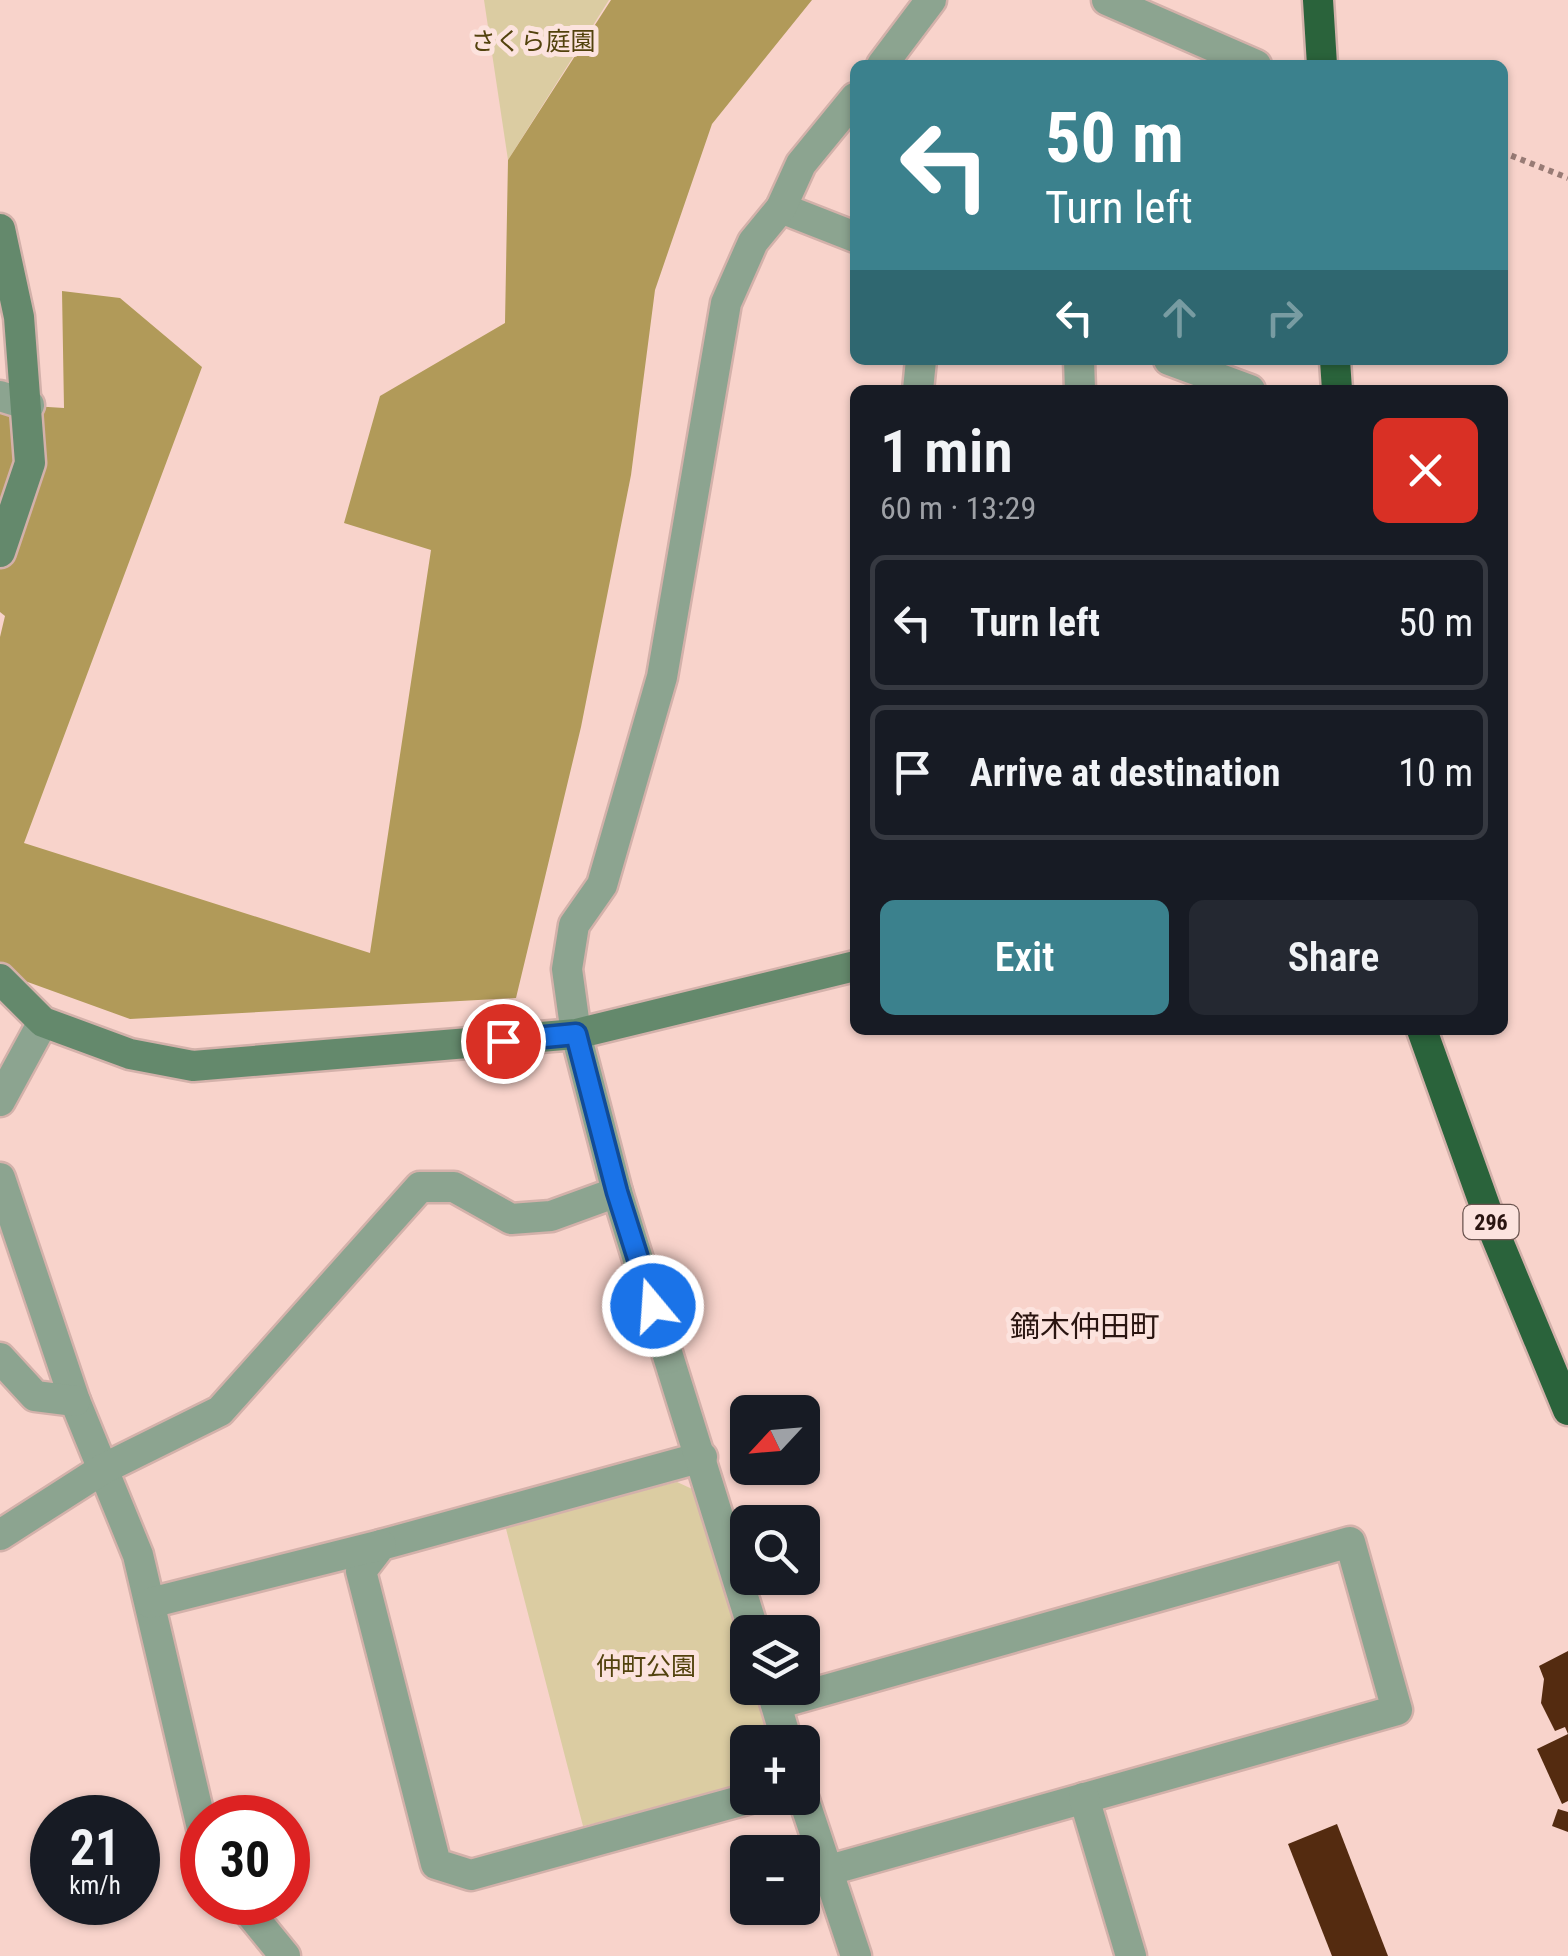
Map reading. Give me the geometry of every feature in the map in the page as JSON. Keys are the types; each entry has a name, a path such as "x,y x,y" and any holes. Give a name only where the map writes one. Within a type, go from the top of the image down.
{"highway":[{"path":"1318,0 1322,60"},
{"name":"296","path":"1424,1035 1495,1234 1568,1410"}],"street":[{"path":"886,60 931,0"},
{"path":"1107,0 1245,60"},
{"path":"749,1615 617,1192 576,1034 567,969 574,925 602,885 662,677 726,304 753,242 780,208 801,164 850,104"},
{"path":"780,208 850,235"},
{"path":"0,229 19,318 14,400 30,464 0,552"},
{"path":"1182,365 1236,385"},
{"path":"0,979 43,1022 130,1054 193,1066 576,1034 850,967"},
{"path":"0,1101 43,1022"},
{"path":"0,1178 75,1401 138,1556 194,1795"},
{"path":"0,1535 103,1469 220,1411 420,1187 454,1186 511,1219 551,1216 617,1192"},
{"path":"0,1358 36,1396 75,1401"},
{"path":"150,1603 702,1457"},
{"path":"820,1683 1350,1542 1397,1710 826,1871"},
{"path":"381,1545 361,1571 436,1864 471,1875 730,1804"},
{"path":"1084,1798 1131,1956"},
{"path":"809,1815 856,1956"},
{"path":"260,1925 285,1956"}],"path":[{"path":"1508,154 1568,178"}],"green space":[{"name":"さくら庭園","path":"484,0 609,0 508,160"},
{"name":"仲町公園","path":"677,1482 701,1493 736,1615 730,1615 730,1705 763,1705 769,1725 730,1725 730,1792 583,1826 505,1525"}],"shaded area":[{"path":"611,0 812,0 712,124 655,290 631,475 581,727 516,998 130,1019 0,972 0,637 5,616 0,612 0,404 64,408 62,291 120,298 202,367 24,843 370,953 431,550 344,523 380,396 505,323 508,160"}],"building":[{"path":"1568,1651 1568,1734 1565,1727 1555,1731 1541,1703 1544,1679 1539,1666"},
{"path":"1568,1734 1568,1801 1562,1804 1537,1749"},
{"path":"1558,1809 1568,1812 1568,1832 1552,1826"},
{"path":"1337,1824 1388,1956 1332,1956 1288,1844"}],"district":[{"name":"鏑木仲田町","path":"1085,1326"}],"route":[{"path":"503,1041 576,1034 617,1192 653,1306"}]}
